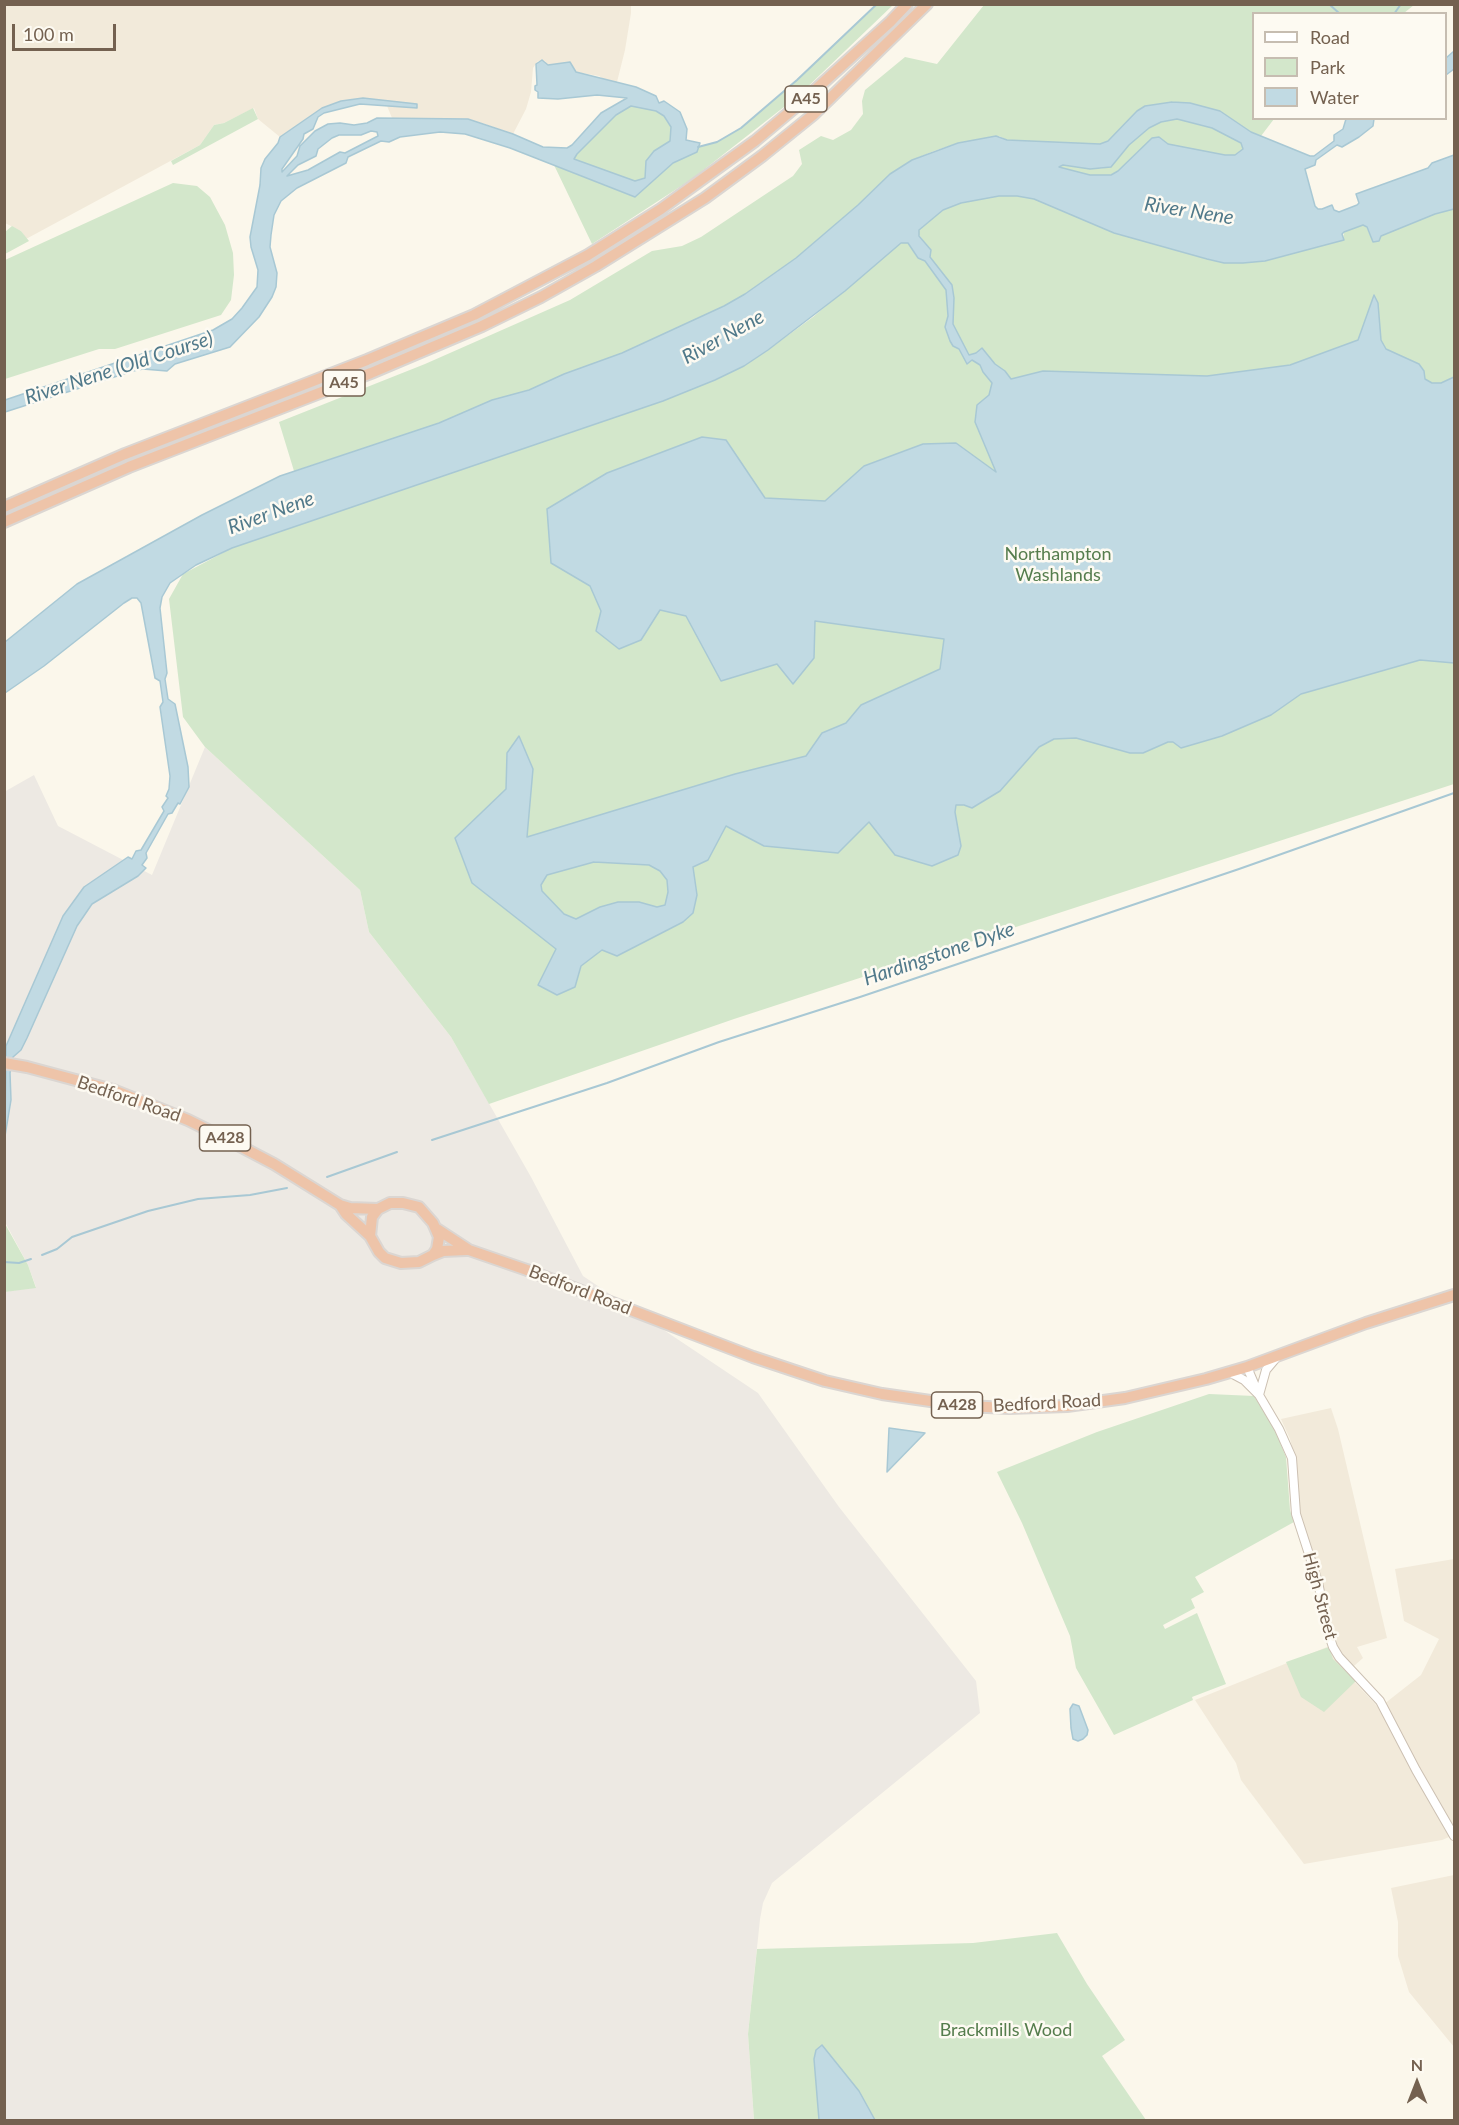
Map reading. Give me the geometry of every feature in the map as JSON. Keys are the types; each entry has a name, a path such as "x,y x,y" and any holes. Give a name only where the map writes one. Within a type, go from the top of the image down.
{"highway":[{"name":"A45","path":"4,507 125,454 367,360 474,315 588,255 661,209 755,141 804,100 907,4"},
{"name":"A45","path":"4,522 129,467 371,373 482,326 587,272 672,220 762,156 814,114 927,4"},
{"name":"Bedford Road","path":"4,1063 113,1090 188,1120 274,1164 340,1205 357,1209 378,1209"},
{"path":"390,1203 411,1205 425,1213 437,1228 439,1243 433,1255 419,1262 393,1262 380,1252 370,1236 372,1217 378,1209 390,1203"},
{"name":"Bedford Road","path":"340,1205 346,1214 370,1236"},
{"name":"Bedford Road","path":"437,1228 469,1250 527,1270 753,1358 825,1381 927,1402 1009,1408 1067,1406 1125,1398 1229,1372 1366,1323 1455,1295"},
{"name":"Bedford Road","path":"433,1255 452,1250 469,1250"}],"street":[{"path":"1259,1395 1266,1370 1278,1356"},
{"name":"High Street","path":"1247,1367 1259,1395 1280,1429 1292,1458 1296,1514 1318,1582 1333,1647 1339,1657 1380,1701 1416,1770 1455,1836"},
{"path":"1229,1372 1245,1380 1259,1395"}],"shaded area":[{"path":"631,4 625,50 617,82 576,72 557,64 547,65 545,61 538,61 533,68 531,92 526,109 513,134 482,123 432,118 392,118 385,101 322,108 280,137 258,119 254,108 224,123 214,125 200,145 26,239 21,231 5,223 4,5"},
{"path":"205,747 360,890 369,932 451,1037 531,1177 583,1276 758,1393 839,1507 976,1681 980,1713 772,1883 763,1903 760,1919 748,2034 754,2120 5,2120 4,1292 36,1287 28,1265 5,1222 4,792 34,775 58,826 152,875"},
{"path":"1331,1408 1338,1429 1387,1638 1357,1647 1363,1658 1346,1673 1379,1708 1421,1675 1439,1639 1404,1621 1395,1569 1454,1559 1454,1835 1442,1840 1304,1864 1241,1780 1236,1763 1195,1700 1337,1643 1318,1571 1310,1572 1294,1521 1300,1518 1296,1462 1290,1439 1281,1419"},
{"path":"1454,1875 1454,2047 1409,1992 1398,1956 1398,1922 1391,1888"}],"green space":[{"path":"877,5 893,5 798,96 692,179 592,244 554,165 558,159 631,189 659,169 697,147 717,142 741,128 797,80"},
{"path":"984,5 1414,5 1405,12 1252,12 1252,120 1273,120 1261,136 1220,111 1190,103 1172,102 1100,144 1007,140 999,136 958,143 934,151 912,160 890,174 796,258 724,306 622,353 564,374 529,390 492,400 439,423 294,471 279,422 425,364 570,300 652,251 682,246 701,237 793,176 802,164 799,150 821,136 833,140 851,130 863,114 862,101 865,90 905,57 937,64"},
{"path":"631,106 656,111 664,116 671,127 670,141 654,151 645,178 635,181 574,159 616,115"},
{"path":"253,108 258,119 173,165 171,161 200,145 214,125 224,123"},
{"path":"1177,119 1212,128 1241,143 1243,149 1235,155 1225,155 1167,144 1159,137 1152,138 1118,171 1110,175 1090,175 1058,168 1063,165 1090,169 1105,168 1149,128 1161,122"},
{"path":"173,183 197,186 210,197 225,225 233,253 234,275 231,300 221,315 115,349 99,349 5,379 5,260"},
{"name":"Northampton Washlands","path":"999,196 1034,199 1114,233 1207,259 1265,261 1343,240 1344,232 1363,225 1366,226 1373,242 1381,236 1435,214 1454,209 1454,784 734,1019 489,1104 451,1037 369,932 360,890 205,747 183,717 169,599 183,574 232,548 663,401 732,372 768,350 813,317 900,243 908,243 918,259 931,250 919,235 919,230 943,210 961,203"},
{"path":"12,226 21,231 29,241 5,254 5,232"},
{"path":"4,1222 28,1265 36,1288 5,1292"},
{"path":"1209,1394 1254,1396 1275,1430 1286,1457 1290,1510 1294,1522 1195,1577 1204,1592 1191,1599 1195,1608 1163,1625 1165,1629 1197,1613 1226,1684 1192,1697 1193,1700 1114,1735 1076,1668 1070,1636 1022,1523 997,1472 1097,1432"},
{"path":"1329,1647 1333,1659 1356,1681 1324,1712 1301,1697 1286,1662"},
{"name":"Brackmills Wood","path":"1057,1933 1087,1984 1125,2040 1102,2056 1146,2120 754,2120 748,2034 757,1949 973,1943"}],"water":[{"path":"1454,51 1454,69 1447,74 1447,57"},
{"name":"River Nene (Old Course)","path":"542,60 548,65 570,62 576,72 636,87 656,96 659,103 664,101 680,112 687,129 686,140 700,143 697,152 673,163 635,197 510,148 465,134 440,132 400,137 389,142 381,141 348,157 346,163 297,188 281,201 274,215 270,247 277,273 276,287 259,317 230,347 175,364 167,371 143,369 133,371 5,412 5,400 213,330 232,319 257,287 258,270 250,237 261,168 280,137 322,108 341,101 363,98 417,104 417,108 360,104 324,113 318,117 313,129 304,134 282,172 297,156 300,146 315,131 328,124 354,125 367,123 377,118 468,119 543,147 567,148 601,113 627,98 597,95 558,99 538,98 538,92 535,90 537,85 536,64","holes":["631,106 656,111 664,116 671,127 670,141 654,151 646,161 645,178 635,181 574,159 616,115","371,131 377,132 378,136 345,153 340,152 308,170 287,176 298,165 316,156 318,149 332,138 339,135 361,135"]},
{"name":"River Nene","path":"1172,102 1190,103 1220,111 1251,132 1310,156 1314,156 1334,141 1334,135 1343,129 1346,120 1374,120 1373,126 1359,137 1342,147 1337,145 1316,160 1315,165 1305,169 1315,206 1322,209 1332,205 1334,210 1339,212 1359,203 1356,194 1428,168 1432,163 1454,155 1454,209 1435,214 1381,236 1379,241 1373,242 1367,227 1363,225 1344,232 1342,234 1344,240 1265,261 1224,263 1114,233 1034,199 999,196 961,203 943,210 919,230 919,236 931,250 930,257 952,285 953,324 969,355 982,348 1011,379 1043,371 1207,376 1290,365 1358,340 1374,295 1378,303 1381,340 1386,349 1419,364 1424,371 1425,379 1432,383 1441,383 1454,377 1454,663 1420,660 1301,694 1271,715 1222,736 1181,748 1173,742 1168,742 1143,753 1130,753 1076,738 1054,739 1039,747 1000,791 972,808 956,805 955,812 961,846 958,855 932,866 895,855 869,822 838,853 764,846 726,826 708,860 693,867 697,895 693,913 683,922 617,956 602,950 581,966 575,987 557,995 538,985 556,949 472,883 455,838 506,789 507,753 519,736 533,769 527,837 735,774 806,756 822,733 846,723 861,705 940,669 944,639 815,621 814,658 793,684 777,664 721,681 686,616 660,610 641,640 619,649 596,631 601,611 590,586 551,563 547,509 607,473 702,437 726,440 765,498 825,501 864,466 923,444 956,443 996,472 975,422 977,405 989,395 992,383 980,365 972,360 967,364 959,349 953,346 945,327 948,316 946,290 925,261 918,258 908,243 901,243 845,291 768,350 744,366 715,380 663,401 232,548 196,565 170,583 162,597 160,608 167,673 165,679 168,699 175,704 188,767 189,787 180,804 178,803 172,813 168,814 146,853 147,858 142,865 146,868 138,876 92,904 77,926 27,1038 21,1050 13,1057 10,1073 11,1100 5,1136 6,1046 63,916 84,887 128,857 132,859 136,851 141,850 164,811 162,807 168,798 166,796 170,776 160,707 163,702 160,681 155,678 141,603 137,598 124,603 44,666 5,693 5,642 77,584 202,515 280,476 439,423 492,400 529,390 564,374 622,353 724,306 796,258 890,174 912,160 958,143 996,136 1007,140 1100,144 1108,141 1137,111 1145,106","holes":["1177,119 1212,128 1241,143 1243,149 1235,155 1225,155 1168,144 1159,137 1152,138 1111,175 1090,175 1059,167 1063,165 1090,169 1111,167 1129,145 1149,128 1161,122","594,862 649,865 660,871 667,880 668,892 665,905 657,907 639,902 618,902 600,907 576,919 564,914 542,891 541,885 547,875"]},
{"path":"889,1428 925,1433 887,1472"},
{"path":"1073,1704 1079,1706 1088,1730 1087,1735 1078,1741 1073,1739 1071,1728 1070,1709"},
{"path":"822,2045 859,2091 875,2120 819,2120 814,2059 816,2050"}],"waterway":[{"path":"698,147 717,142 741,128 797,80 877,4"},
{"path":"1329,4 1338,12"},
{"path":"1395,12 1401,4"},
{"name":"Hardingstone Dyke","path":"432,1140 1239,869 1454,793"},
{"name":"Hardingstone Dyke","path":"327,1177 397,1152"},
{"name":"Hardingstone Dyke","path":"42,1255 57,1249 72,1237 148,1211 198,1199 250,1195 287,1188"},
{"name":"Hardingstone Dyke","path":"4,1262 19,1263 31,1259"}]}
